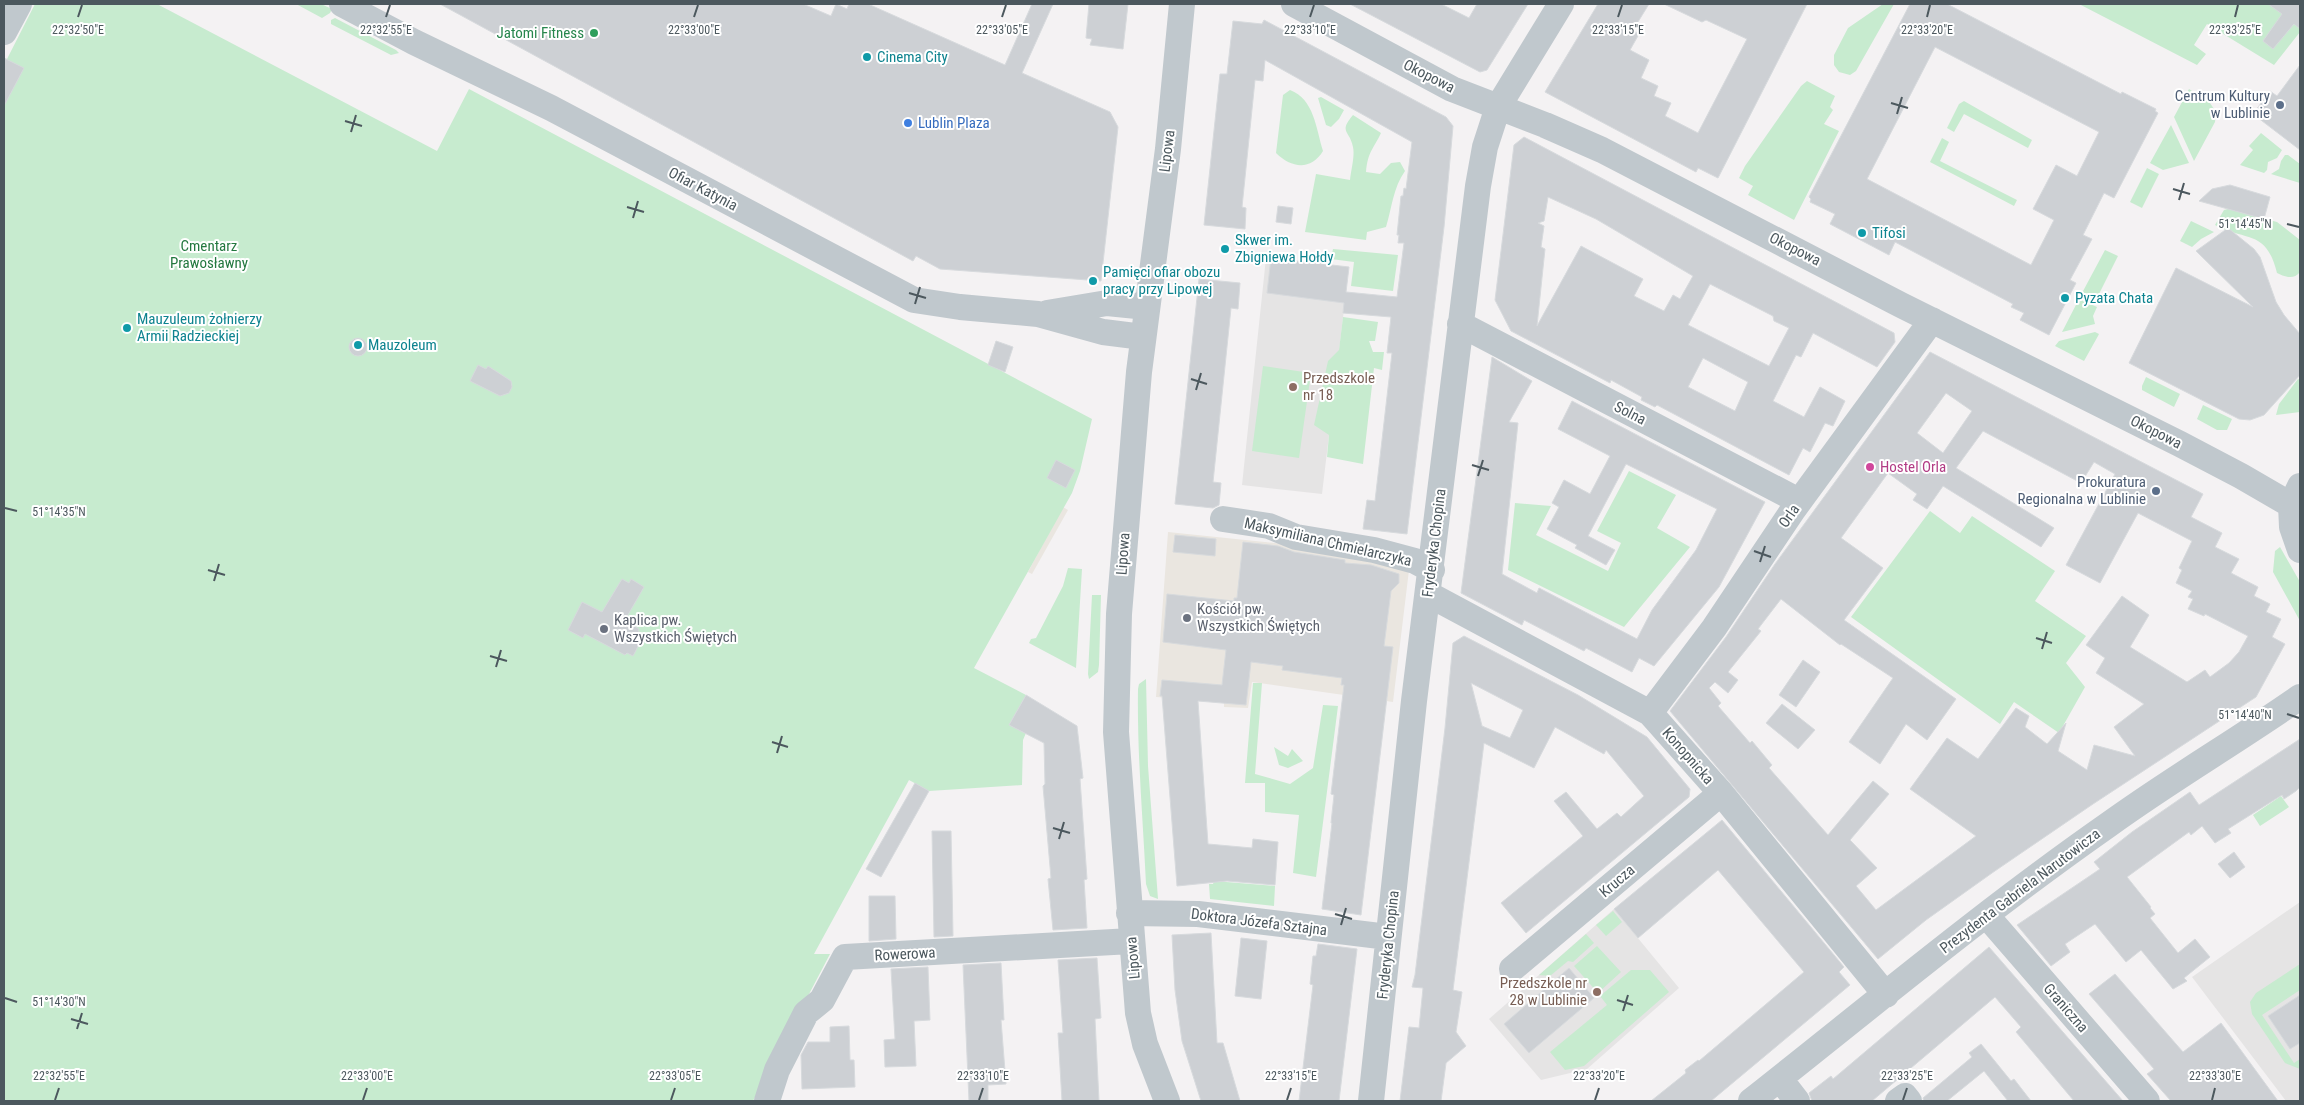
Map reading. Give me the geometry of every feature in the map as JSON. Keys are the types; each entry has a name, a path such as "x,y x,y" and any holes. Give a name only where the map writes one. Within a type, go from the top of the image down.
{"street":[{"path":"4,32 19,4"},
{"name":"Ofiar Katynia","path":"342,4 551,108 914,300 960,307 1038,314 1103,332 1143,337"},
{"name":"Lipowa","path":"1167,1101 1154,1071 1138,1012 1117,763 1116,701 1125,525 1143,337 1168,149 1182,4"},
{"name":"Okopowa","path":"1294,4 1452,89 1602,150 1932,320 2297,501 2292,527 2300,550"},
{"name":"Fryderyka Chopina","path":"1371,1101 1388,937 1478,186 1485,147 1498,107 1561,4"},
{"name":"Ofiar Katynia","path":"1038,314 1107,303 1147,307"},
{"name":"Orla","path":"1650,713 1714,628 1799,501 1932,320"},
{"name":"Solna","path":"1460,324 1799,501"},
{"name":"Maksymiliana Chmielarczyka","path":"1223,519 1269,526 1296,537 1374,550 1415,561 1430,582"},
{"name":"Konopnicka","path":"1430,582 1650,713 1720,793 1886,995"},
{"name":"Prezydenta Gabriela Narutowicza","path":"1751,1101 1986,915 2109,824 2237,741 2300,697"},
{"name":"Krucza","path":"1512,969 1720,793"},
{"name":"Doktora Józefa Sztajna","path":"1129,913 1198,914 1388,937"},
{"name":"Graniczna","path":"1986,915 2147,1101"},
{"name":"Rowerowa","path":"767,1101 777,1070 806,1013 822,1000 845,958 1131,941"},
{"path":"1780,1079 1796,1101"},
{"path":"1898,1101 1905,1096 1909,1101"}],"shaded area":[{"name":"Przedszkole nr 18","path":"1266,258 1349,267 1322,494 1242,485"},
{"path":"1063,507 1068,510 1032,574 1028,572"},
{"path":"1168,532 1351,551 1409,570 1393,702 1252,682 1248,708 1224,707 1224,702 1156,697"},
{"path":"2300,902 2300,1101 2286,1101 2192,977"},
{"name":"Przedszkole nr 28 w Lublinie","path":"1614,909 1679,988 1587,1069 1541,1080 1489,1019"}],"green space":[{"name":"Cmentarz Prawosławny","path":"35,4 157,4 437,151 469,89 1092,419 1080,471 1072,493 974,668 1026,695 1009,725 1026,733 1023,740 1022,785 929,791 909,780 814,954 830,954 753,1101 4,1101 4,105 7,60 4,65 4,58 7,59"},
{"path":"296,4 321,4 332,9 330,13 322,18"},
{"path":"1883,4 1894,4 1856,71 1850,75 1839,72 1834,65 1834,55 1848,28"},
{"path":"2079,4 2300,4 2300,32 2274,65 2207,24 2194,45 2206,54 2197,65"},
{"path":"335,18 399,53 391,55 331,24 331,20"},
{"path":"1807,81 1835,96 1830,107 1833,110 1824,124 1839,131 1794,220 1748,195 1753,186 1739,178 1745,166 1801,86"},
{"path":"2189,89 2210,103 2216,112 2215,122 2194,161 2174,117"},
{"path":"1290,90 1298,94 1309,107 1316,124 1323,151 1313,162 1307,164 1301,165 1288,162 1276,153 1283,95"},
{"path":"1321,97 1344,110 1331,127 1326,125 1318,98"},
{"path":"1964,101 2032,140 2028,148 1964,114 1954,132 1947,128 1959,104"},
{"path":"1353,115 1381,133 1370,155 1366,172 1380,174 1391,163 1400,162 1405,171 1395,191 1386,227 1367,232 1366,240 1305,232 1316,174 1350,180 1353,151 1352,141 1346,131 1346,125"},
{"path":"2171,125 2189,163 2163,170 2150,163"},
{"path":"2261,133 2282,150 2277,158 2268,162 2267,170 2264,173 2240,165 2253,150 2249,146"},
{"path":"1942,138 1949,142 1940,161 2017,200 2014,206 1930,162"},
{"path":"2285,155 2288,155 2300,164 2300,183 2271,174 2279,169"},
{"path":"2147,168 2159,174 2142,208 2130,202"},
{"path":"2228,209 2277,222 2300,240 2300,272 2298,275 2286,277 2277,273 2267,249 2261,243 2215,225 2224,210"},
{"path":"2191,221 2214,232 2201,239 2192,247 2180,241"},
{"path":"1333,249 1398,255 1393,291 1351,286 1354,262 1331,259"},
{"path":"2105,250 2118,256 2096,300 2082,293"},
{"path":"2079,299 2097,307 2093,316 2095,324 2062,332"},
{"path":"1343,317 1378,322 1375,341 1369,341 1373,352 1384,352 1382,370 1374,368 1363,464 1327,457 1329,435 1314,425 1328,361 1339,350"},
{"path":"2095,332 2099,334 2084,361 2055,346 2059,341"},
{"path":"1263,366 1311,373 1299,458 1252,451"},
{"path":"2146,377 2180,394 2174,407 2142,390"},
{"path":"2298,379 2300,380 2300,412 2276,415 2279,404"},
{"path":"2203,405 2232,419 2227,430 2217,430 2197,419"},
{"path":"1629,471 1676,495 1657,528 1690,547 1624,627 1508,570 1515,503 1551,506 1536,535 1608,571 1621,543 1597,531"},
{"path":"1930,511 1960,533 1972,516 2055,571 2035,601 2086,636 2066,663 2085,687 2059,733 2014,702 2000,724 1851,617"},
{"path":"2280,547 2300,582 2300,621 2273,572 2275,551"},
{"path":"1068,568 1082,569 1076,668 1029,643 1031,639 1036,638 1063,586"},
{"path":"1092,595 1101,595 1099,665 1098,672 1089,679 1088,674"},
{"path":"1146,679 1148,766 1158,899 1150,896 1146,884 1140,787 1138,689 1139,684"},
{"path":"1253,683 1262,683 1255,774 1290,784 1313,768 1323,705 1338,706 1316,877 1293,873 1299,815 1265,812 1265,783 1245,783"},
{"path":"1274,747 1288,756 1292,749 1303,761 1288,768 1279,765"},
{"path":"2281,796 2289,807 2260,826 2253,815"},
{"path":"1214,881 1275,886 1274,906 1210,899 1209,884 1213,884"},
{"path":"1613,911 1622,922 1606,936 1596,925"},
{"path":"1586,934 1594,943 1573,962 1568,961 1550,976 1539,975"},
{"path":"1597,946 1621,972 1598,993 1574,966"},
{"path":"2300,964 2300,990 2262,1015 2294,1063 2300,1059 2300,1069 2285,1063 2252,1014 2250,1002 2256,993"},
{"path":"1631,970 1650,970 1669,992 1584,1066 1565,1070 1550,1052 1607,1005 1600,996"}],"building":[{"name":"Lublin Plaza","path":"440,4 803,4 831,16 836,4 847,9 849,4 868,4 1005,65 1032,4 1053,4 1022,73 1110,112 1118,127 1101,281 940,269 916,256 913,261"},
{"path":"1089,4 1128,4 1123,49 1090,45 1092,39 1086,38"},
{"path":"1350,4 1441,4 1469,18 1477,4 1528,4 1487,70 1480,72"},
{"path":"1598,4 1649,4 1633,30 1639,34 1630,50 1649,60 1641,78 1658,86 1654,96 1671,103 1665,116 1698,133 1747,39 1706,20 1702,22 1664,4 1807,4 1718,178 1698,168 1696,172 1545,92"},
{"path":"1910,4 1947,4 2121,94 2122,92 2156,109 2155,111 2158,113 2114,198 2104,193 2083,235 2092,239 2070,280 2076,283 2049,335 2020,320 2024,313 2011,307 2013,304 1895,242 1889,255 1830,224 1835,214 1810,202 1811,199 1809,197","holes":["1935,47 2099,132 2077,176 2056,165 2033,209 2054,220 2031,265 1867,179"]},
{"path":"2268,4 2300,4 2300,29 2294,24 2273,49 2263,41 2282,14"},
{"path":"1264,20 1446,117 1453,126 1444,227 1407,534 1363,529 1367,500 1375,501 1392,353 1387,353 1391,317 1343,313 1344,303 1267,293 1271,258 1349,267 1346,292 1397,297 1404,243 1398,243 1399,235 1397,235 1401,196 1403,196 1404,188 1406,189 1412,142 1265,60 1263,81 1255,80 1242,207 1246,208 1245,229 1204,225 1220,74 1227,74 1233,21 1262,24"},
{"path":"4,58 24,68 4,106"},
{"name":"Centrum Kultury w Lublinie","path":"2300,65 2300,150 2253,114 2270,91 2277,96"},
{"path":"1524,137 1894,333 1895,342 1877,367 1813,333 1801,357 1796,355 1773,401 1804,417 1820,387 1845,401 1833,426 1825,423 1810,452 1803,448 1789,475 1657,405 1655,407 1641,400 1642,397 1611,380 1610,383 1511,331 1495,300 1514,145","holes":["1548,197 1596,219 1693,276 1680,299 1673,295 1664,311 1634,296 1643,279 1581,246 1537,326 1545,249 1541,247 1544,226 1538,223 1544,221","1710,284 1773,316 1774,321 1789,328 1769,366 1688,325","1703,358 1748,382 1735,411 1688,387"]},
{"path":"2230,185 2270,197 2264,219 2199,201 2212,189"},
{"path":"1278,206 1293,208 1291,224 1276,222"},
{"path":"2228,228 2254,249 2260,257 2276,302 2300,334 2300,375 2264,415 2250,420 2239,419 2129,363 2176,268 2253,307 2196,251"},
{"path":"1199,279 1240,283 1238,309 1231,308 1213,482 1221,483 1219,505 1213,508 1175,504"},
{"path":"358,338 364,341 367,347 364,353 358,356 352,353 349,347 352,341"},
{"path":"996,341 1013,347 1005,372 988,365"},
{"path":"1930,352 2203,494 2191,517 2222,533 2215,547 2239,559 2231,573 2258,587 2254,596 2270,604 2266,612 2281,619 2272,637 2285,644 2256,697 1992,873 1926,920 1878,959 1670,711 1726,637 1775,564","holes":["1946,393 1972,411 1943,453 1917,433","1983,431 2081,483 2094,462 2115,474 2066,565 2100,583 2138,513 2192,541 2179,568 2182,570 2176,583 2192,591 2188,597 2193,599 2188,609 2204,616 2205,614 2248,636 2239,652 2229,663 2210,677 2205,670 2187,682 2130,647 2149,615 2122,596 2086,645 2105,658 2096,673 2144,704 2114,727 2135,756 2094,745 2087,770 2058,751 2066,723 2047,744 2025,727 2029,716 2016,708 1978,759 1947,738 1910,789 1976,836 1876,910 1856,886 1877,868 1850,840 1889,794 1873,781 1828,835 1769,768 1772,765 1752,741 1750,743 1718,706 1721,703 1709,688 1715,682 1728,693 1738,680 1728,672 1761,631 1758,629 1781,599 1840,645 1893,678 1849,742 1880,764 1906,724 1927,740 1956,699 1844,620 1883,568 1841,538 1888,473 1917,494 1913,500 1927,509 1943,486 2041,547 2054,528 1956,468"]},
{"path":"1492,357 1532,381 1509,422 1518,423 1502,574 1537,593 1539,588 1637,639 1652,610 1696,550 1717,509 1626,464 1588,536 1615,550 1606,565 1575,548 1577,545 1547,529 1559,507 1552,503 1564,480 1590,494 1610,456 1558,429 1572,401 1765,502 1719,587 1654,666 1639,658 1632,672 1586,648 1584,651 1524,620 1522,625 1461,593"},
{"path":"478,365 486,369 488,366 511,381 512,387 509,393 500,396 470,381"},
{"path":"1056,460 1075,470 1066,488 1047,478"},
{"path":"1175,535 1216,539 1215,556 1173,552"},
{"path":"1243,542 1278,546 1294,552 1345,560 1345,563 1371,565 1399,574 1399,583 1391,591 1384,646 1393,647 1361,915 1322,909 1332,823 1334,795 1331,794 1344,685 1341,685 1342,678 1282,670 1283,666 1251,662 1246,705 1198,701 1208,844 1252,848 1253,839 1278,842 1275,885 1227,881 1177,886 1162,696 1160,696 1162,680 1222,685 1226,650 1163,642 1167,594 1234,601 1234,598 1237,598"},
{"name":"Kaplica pw. Wszystkich Świętych","path":"622,579 629,583 631,579 644,587 625,620 639,629 638,631 644,635 633,656 627,653 625,655 585,634 583,638 568,630 582,602 602,612"},
{"path":"1464,636 1578,695 1647,737 1690,789 1689,797 1526,933 1501,903 1583,836 1554,801 1566,792 1597,829 1617,813 1621,817 1644,796 1606,750 1604,754 1555,727 1534,768 1484,743 1453,990 1462,992 1456,1032 1466,1046 1446,1063 1441,1101 1400,1101 1409,1027 1419,1028 1423,988 1412,987 1445,728 1453,643","holes":["1471,683 1523,710 1510,738 1482,726"]},
{"path":"1803,660 1820,672 1796,707 1779,695"},
{"path":"1026,695 1077,726 1083,778 1080,779 1087,879 1084,880 1087,928 1053,930 1048,879 1051,878 1043,786 1045,784 1044,743 1009,725"},
{"path":"1782,704 1815,730 1798,749 1766,723"},
{"path":"2300,739 2300,787 2296,791 2284,799 2282,795 2228,829 2231,833 2215,843 2202,826 2191,835 2189,832 2127,877 2155,914 2150,918 2178,953 2195,939 2210,957 2184,978 2187,981 2173,989 2141,950 2126,962 2095,924 2065,944 2070,952 2051,966 2017,925 2100,869 2094,862 2132,832 2190,792 2199,805"},
{"path":"915,783 929,791 881,877 866,869"},
{"path":"1722,820 1844,967 1839,972 1850,985 1711,1101 1651,1101 1686,1073 1685,1070 1699,1061 1804,972 1718,870 1638,938 1614,909"},
{"path":"932,831 951,831 953,936 934,937"},
{"path":"2234,852 2245,867 2230,878 2218,864"},
{"path":"869,896 895,896 896,939 869,941"},
{"path":"1211,933 1217,1043 1223,1043 1240,1101 1201,1101 1182,1041 1175,990 1172,935"},
{"path":"1241,938 1267,941 1261,999 1235,996"},
{"path":"1318,944 1357,949 1339,1101 1299,1101 1313,985 1310,984 1313,956 1316,956"},
{"path":"1989,947 2123,1101 2074,1101 2016,1032 2021,1027 1995,997 1872,1101 1812,1101 1809,1093 1831,1076 1833,1079"},
{"path":"1097,958 1101,1018 1095,1019 1099,1101 1062,1101 1058,1033 1063,1033 1058,960"},
{"path":"1001,963 1004,1020 1001,1020 1006,1084 988,1085 988,1101 969,1101 963,965"},
{"path":"928,967 930,1020 914,1021 916,1066 885,1067 884,1040 895,1039 891,969"},
{"path":"1569,968 1594,998 1529,1053 1504,1024"},
{"path":"2115,974 2183,1052 2221,1023 2278,1101 2171,1101 2147,1074 2154,1069 2089,994"},
{"path":"2300,995 2300,1043 2290,1049 2268,1016"},
{"path":"849,1026 850,1060 854,1060 855,1087 802,1089 801,1055 808,1042 830,1042 830,1027"},
{"path":"1981,1044 2011,1081 2014,1079 2031,1101 2008,1101 1984,1071 1947,1101 1924,1101 1923,1098 1972,1057 1969,1053"}],"place":[{"name":"Jatomi Fitness","path":"594,33"},
{"name":"Cinema City","path":"867,57"},
{"name":"Centrum Kultury w Lublinie","path":"2280,105"},
{"name":"Lublin Plaza","path":"908,123"},
{"name":"Tifosi","path":"1862,233"},
{"name":"Skwer im. Zbigniewa Hołdy","path":"1225,249"},
{"name":"Pamięci ofiar obozu pracy przy Lipowej","path":"1093,281"},
{"name":"Pyzata Chata","path":"2065,298"},
{"name":"Mauzuleum żołnierzy Armii Radzieckiej","path":"127,328"},
{"name":"Mauzoleum","path":"358,345"},
{"name":"Przedszkole nr 18","path":"1293,387"},
{"name":"Hostel Orla","path":"1870,467"},
{"name":"Prokuratura Regionalna w Lublinie","path":"2156,491"},
{"name":"Kościół pw. Wszystkich Świętych","path":"1187,618"},
{"name":"Kaplica pw. Wszystkich Świętych","path":"604,629"},
{"name":"Przedszkole nr 28 w Lublinie","path":"1597,992"}]}
